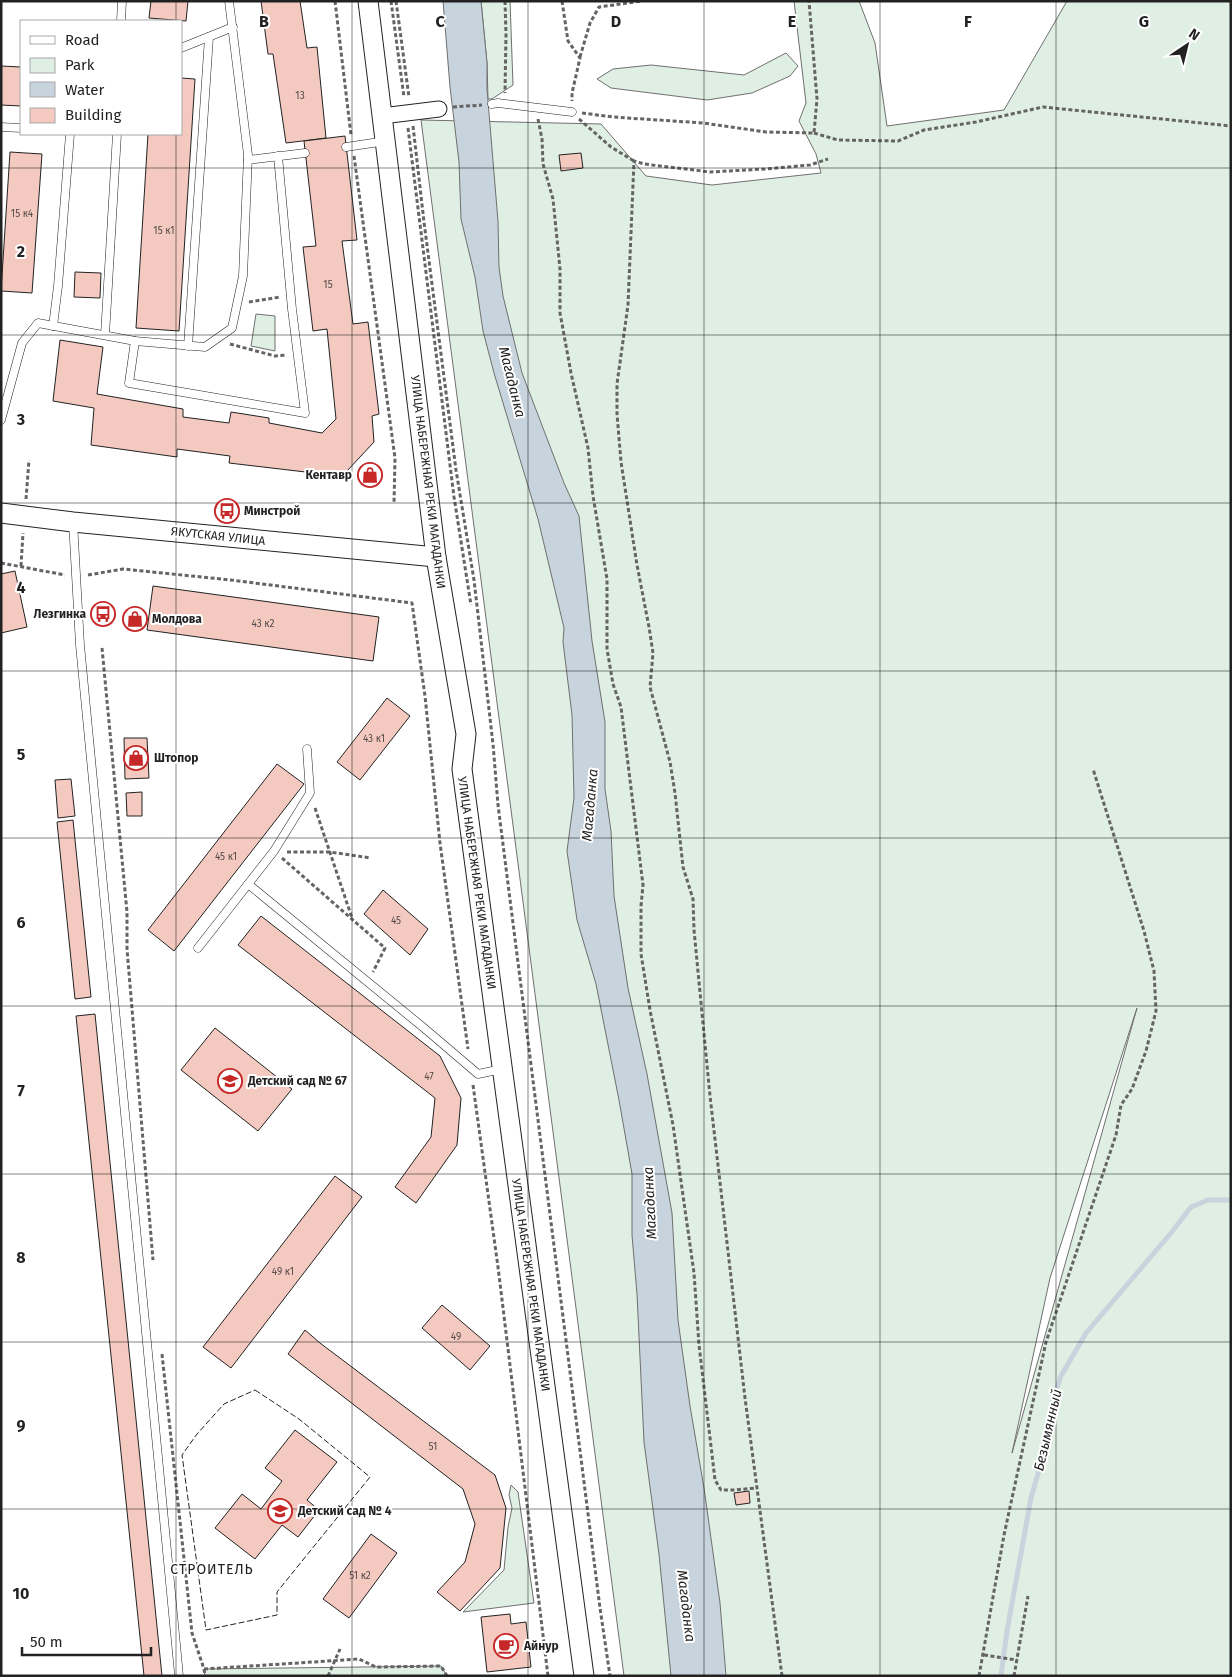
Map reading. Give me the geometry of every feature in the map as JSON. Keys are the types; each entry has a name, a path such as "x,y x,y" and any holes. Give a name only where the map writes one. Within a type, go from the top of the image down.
{"street":[{"name":"УЛИЦА НАБЕРЕЖНАЯ РЕКИ МАГАДАНКИ","path":"368,1 436,557 466,734 462,769 584,1675"},
{"path":"382,116 439,109"},
{"name":"ЯКУТСКАЯ УЛИЦА","path":"1,513 73,522 436,557"}],"lane":[{"path":"120,20 122,1"},
{"path":"1,420 22,344 38,323 135,341 205,347 232,328 243,276 248,160 234,26 229,1"},
{"path":"182,48 234,26"},
{"path":"188,346 210,37"},
{"path":"492,104 498,102 572,112"},
{"path":"1,127 20,128"},
{"path":"53,326 70,135"},
{"path":"104,335 117,135"},
{"path":"349,146 386,141"},
{"path":"248,160 305,153"},
{"path":"135,341 130,383 305,413 290,295 278,156"},
{"path":"73,522 82,664 178,1676"},
{"path":"198,948 274,851 310,793 307,749"},
{"path":"248,884 471,1069 478,1074 502,1069"}],"path":[{"path":"335,1 349,146 395,458 394,503"},
{"path":"391,1 409,113 456,470 474,580 494,744 500,824 610,1676"},
{"path":"396,1 454,497 471,605"},
{"path":"505,1 506,104"},
{"path":"562,1 568,41 580,58"},
{"path":"642,1 599,7 590,22 572,93 572,112 611,147 634,161 644,164 710,172 810,165 828,159"},
{"path":"809,1 817,99 814,134"},
{"path":"439,109 492,104"},
{"path":"572,112 613,117 703,122 766,132 814,134 838,140 898,142 924,130 976,122 1043,107 1231,126"},
{"path":"537,108 542,139 543,164 553,199 560,269 560,313 588,448 593,496 607,579 607,649 613,684 621,707 643,885 641,954 650,1010 674,1125 694,1273 699,1346 715,1480 721,1490 757,1488"},
{"path":"634,161 630,280 617,384 617,414 621,462 653,653 650,687 670,762 683,866 693,900 694,930 710,1096 757,1488 782,1676"},
{"path":"237,304 290,295"},
{"path":"218,338 236,347 275,356 297,353"},
{"path":"1,563 76,577 124,569 240,581 412,603 425,696 440,843 500,1286 548,1676"},
{"path":"102,648 127,912 127,949 154,1264"},
{"path":"979,1676 1004,1535 1046,1342 1116,1134 1121,1105 1132,1089 1146,1051 1156,1011 1154,971 1146,939 1093,769"},
{"path":"310,793 352,919"},
{"path":"274,851 330,852 371,858"},
{"path":"274,851 385,948 368,982"},
{"path":"162,1351 192,1633 205,1676"},
{"path":"1014,1676 1028,1596"},
{"path":"328,1676 340,1649"},
{"path":"984,1655 1016,1660"},
{"path":"204,1669 359,1659 376,1667 441,1666 447,1676"}],"green space":[{"path":"481,1 510,1 513,85 492,99 488,99 487,63"},
{"path":"794,1 859,1 875,43 887,126 1004,110 1067,1 1231,1 1231,1676 624,1676 421,120 601,124 646,176 712,185 821,173 816,154 799,121 806,103","holes":["1137,1008 1012,1453 1050,1278"]},
{"path":"786,53 798,66 790,76 752,93 707,100 611,88 597,79 613,69 651,65 744,75"},
{"path":"256,314 275,316 275,351 251,346"},
{"path":"511,1485 518,1492 534,1603 463,1612 504,1570 508,1527 512,1508 509,1495"},
{"path":"441,1666 447,1676 205,1676 204,1669"}],"water":[{"name":"Магаданка","path":"443,1 481,1 498,221 499,267 503,296 522,373 564,483 579,516 592,641 605,722 605,789 611,831 614,896 628,988 647,1074 672,1213 678,1320 720,1603 726,1676 671,1676 659,1554 644,1442 637,1294 632,1235 632,1174 596,984 577,920 567,851 574,798 572,715 563,642 564,628 538,519 483,331 475,277 461,219 459,162 450,87"}],"building":[{"path":"151,1 188,1 186,21 149,18"},
{"path":"261,1 300,1 307,48 317,47 326,138 286,143 273,54 268,54"},
{"path":"1,66 20,67 20,106 1,105"},
{"path":"182,78 195,79 179,331 136,328 148,135 182,135"},
{"path":"345,136 357,240 342,241 353,324 368,322 379,414 372,416 374,442 346,472 333,473 314,473 229,463 230,456 177,449 177,457 91,445 94,408 53,401 60,340 103,347 97,394 183,409 183,417 229,423 231,412 269,418 269,423 322,433 336,419 327,329 313,331 303,247 316,246 304,141"},
{"path":"10,152 42,154 32,293 1,291"},
{"path":"581,153 583,168 561,171 559,155"},
{"path":"75,272 101,273 100,298 74,297"},
{"path":"15,571 27,627 1,633 1,574"},
{"path":"153,586 379,617 373,661 147,630"},
{"path":"387,698 410,716 360,780 337,762"},
{"name":"Штопор","path":"124,738 147,738 149,778 125,779"},
{"path":"277,764 304,784 174,951 148,930"},
{"path":"71,779 75,816 58,818 55,780"},
{"path":"142,792 142,816 127,816 126,793"},
{"path":"73,820 91,997 75,999 57,822"},
{"path":"383,890 428,929 410,955 364,914"},
{"path":"261,916 440,1056 461,1098 457,1145 416,1203 395,1187 431,1137 435,1098 238,945"},
{"path":"95,1014 162,1676 144,1676 76,1016"},
{"name":"Детский сад № 67","path":"215,1028 292,1089 258,1131 181,1070"},
{"path":"335,1176 362,1197 231,1368 203,1347"},
{"path":"442,1305 490,1346 470,1370 422,1328"},
{"path":"305,1330 495,1475 506,1508 500,1568 460,1611 437,1592 465,1562 475,1524 463,1489 288,1354"},
{"name":"Детский сад № 4","path":"295,1430 337,1462 307,1500 319,1510 298,1537 282,1525 255,1559 215,1528 242,1494 261,1509 282,1481 265,1468"},
{"path":"749,1491 750,1503 736,1505 734,1493"},
{"path":"371,1534 397,1553 349,1618 323,1599"},
{"name":"Айнур","path":"510,1614 511,1624 526,1622 531,1667 487,1672 481,1617"}],"waterway":[{"name":"Безымянный","path":"1001,1676 1007,1631 1031,1498 1052,1422 1052,1402 1061,1376 1086,1333 1191,1207 1208,1200 1231,1200"}],"fence":[{"path":"255,1390 299,1419 370,1477 277,1592 277,1615 206,1630 182,1455 197,1434 224,1404 255,1390"}],"place":[{"name":"Кентавр","path":"370,475"},
{"name":"Минстрой","path":"227,511"},
{"name":"Лезгинка","path":"103,614"},
{"name":"Молдова","path":"135,619"},
{"name":"Штопор","path":"136,758"},
{"name":"Детский сад № 67","path":"230,1081"},
{"name":"Детский сад № 4","path":"280,1511"},
{"name":"Айнур","path":"506,1646"}],"district":[{"name":"СТРОИТЕЛЬ","path":"212,1569"}]}
